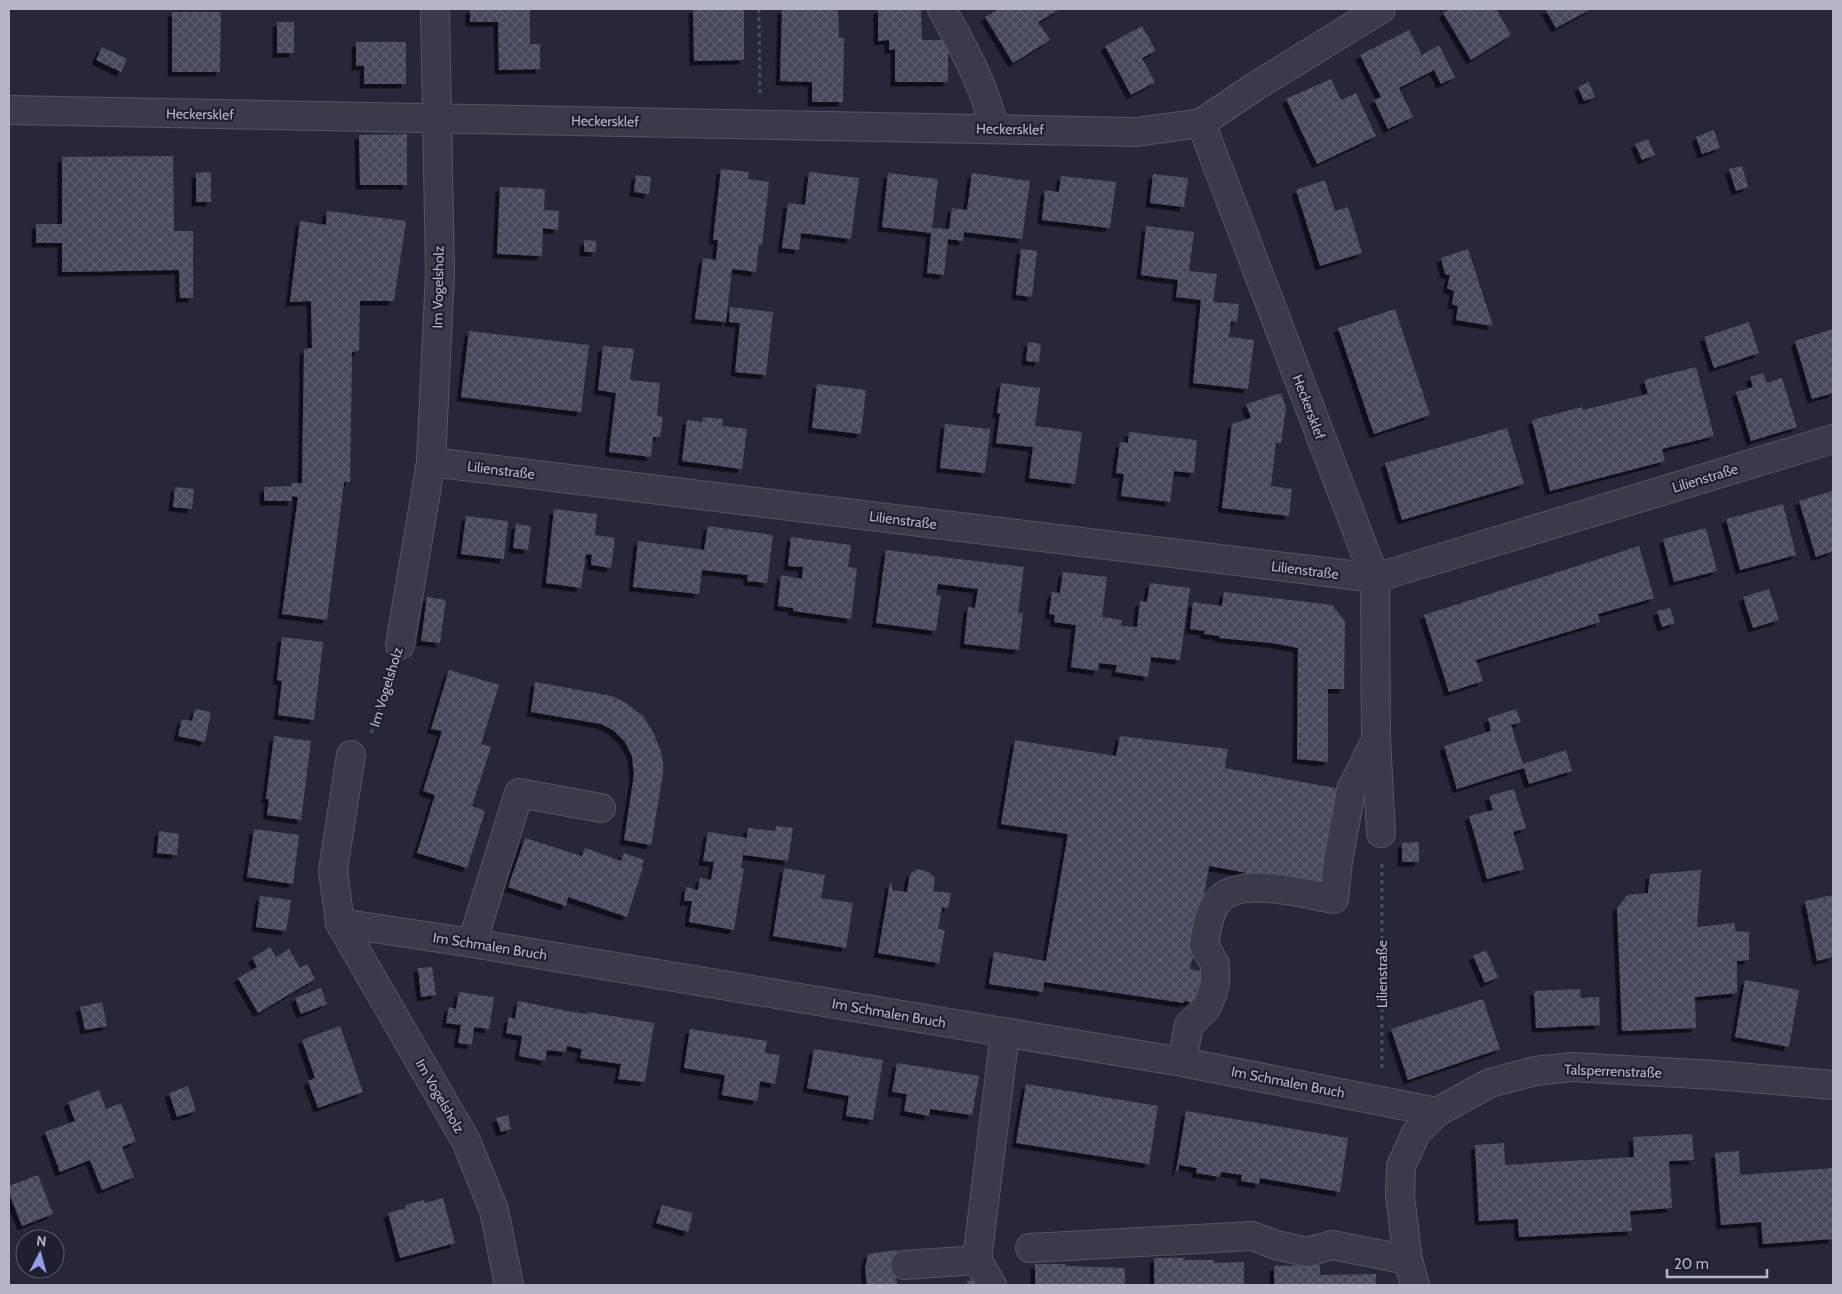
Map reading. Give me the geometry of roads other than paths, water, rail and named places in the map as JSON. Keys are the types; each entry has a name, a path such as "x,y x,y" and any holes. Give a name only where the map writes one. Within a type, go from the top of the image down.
{"street":[{"name":"Im Vogelsholz","path":"400,645 431,462 440,273 435,9"},
{"path":"942,9 975,72 989,104 994,129"},
{"name":"Heckersklef","path":"9,110 1137,132 1202,123 1256,86 1381,9"},
{"name":"Heckersklef","path":"1202,123 1375,578"},
{"name":"Lilienstraße","path":"431,462 1375,578 1833,439"},
{"path":"1375,578 1376,738 1382,833"},
{"path":"1182,1062 1189,1025 1206,1008 1215,983 1214,964 1210,953 1204,945 1210,915 1217,902 1225,894 1244,888 1263,888 1334,899 1338,861 1351,790 1376,738"},
{"name":"Im Vogelsholz","path":"351,755 332,870 340,923 466,1140 494,1210 509,1285"},
{"path":"472,943 519,793 601,808"},
{"name":"Im Schmalen Bruch","path":"340,923 472,943 1182,1062 1437,1112"},
{"path":"992,1285 977,1260 1006,1033"},
{"name":"Talsperrenstraße","path":"1411,1273 1400,1196 1401,1166 1416,1133 1437,1112 1490,1083 1535,1071 1572,1067 1715,1075 1833,1085"},
{"path":"1030,1248 1252,1236 1276,1245 1307,1252 1332,1245 1411,1273"},
{"path":"904,1265 977,1260"}]}
